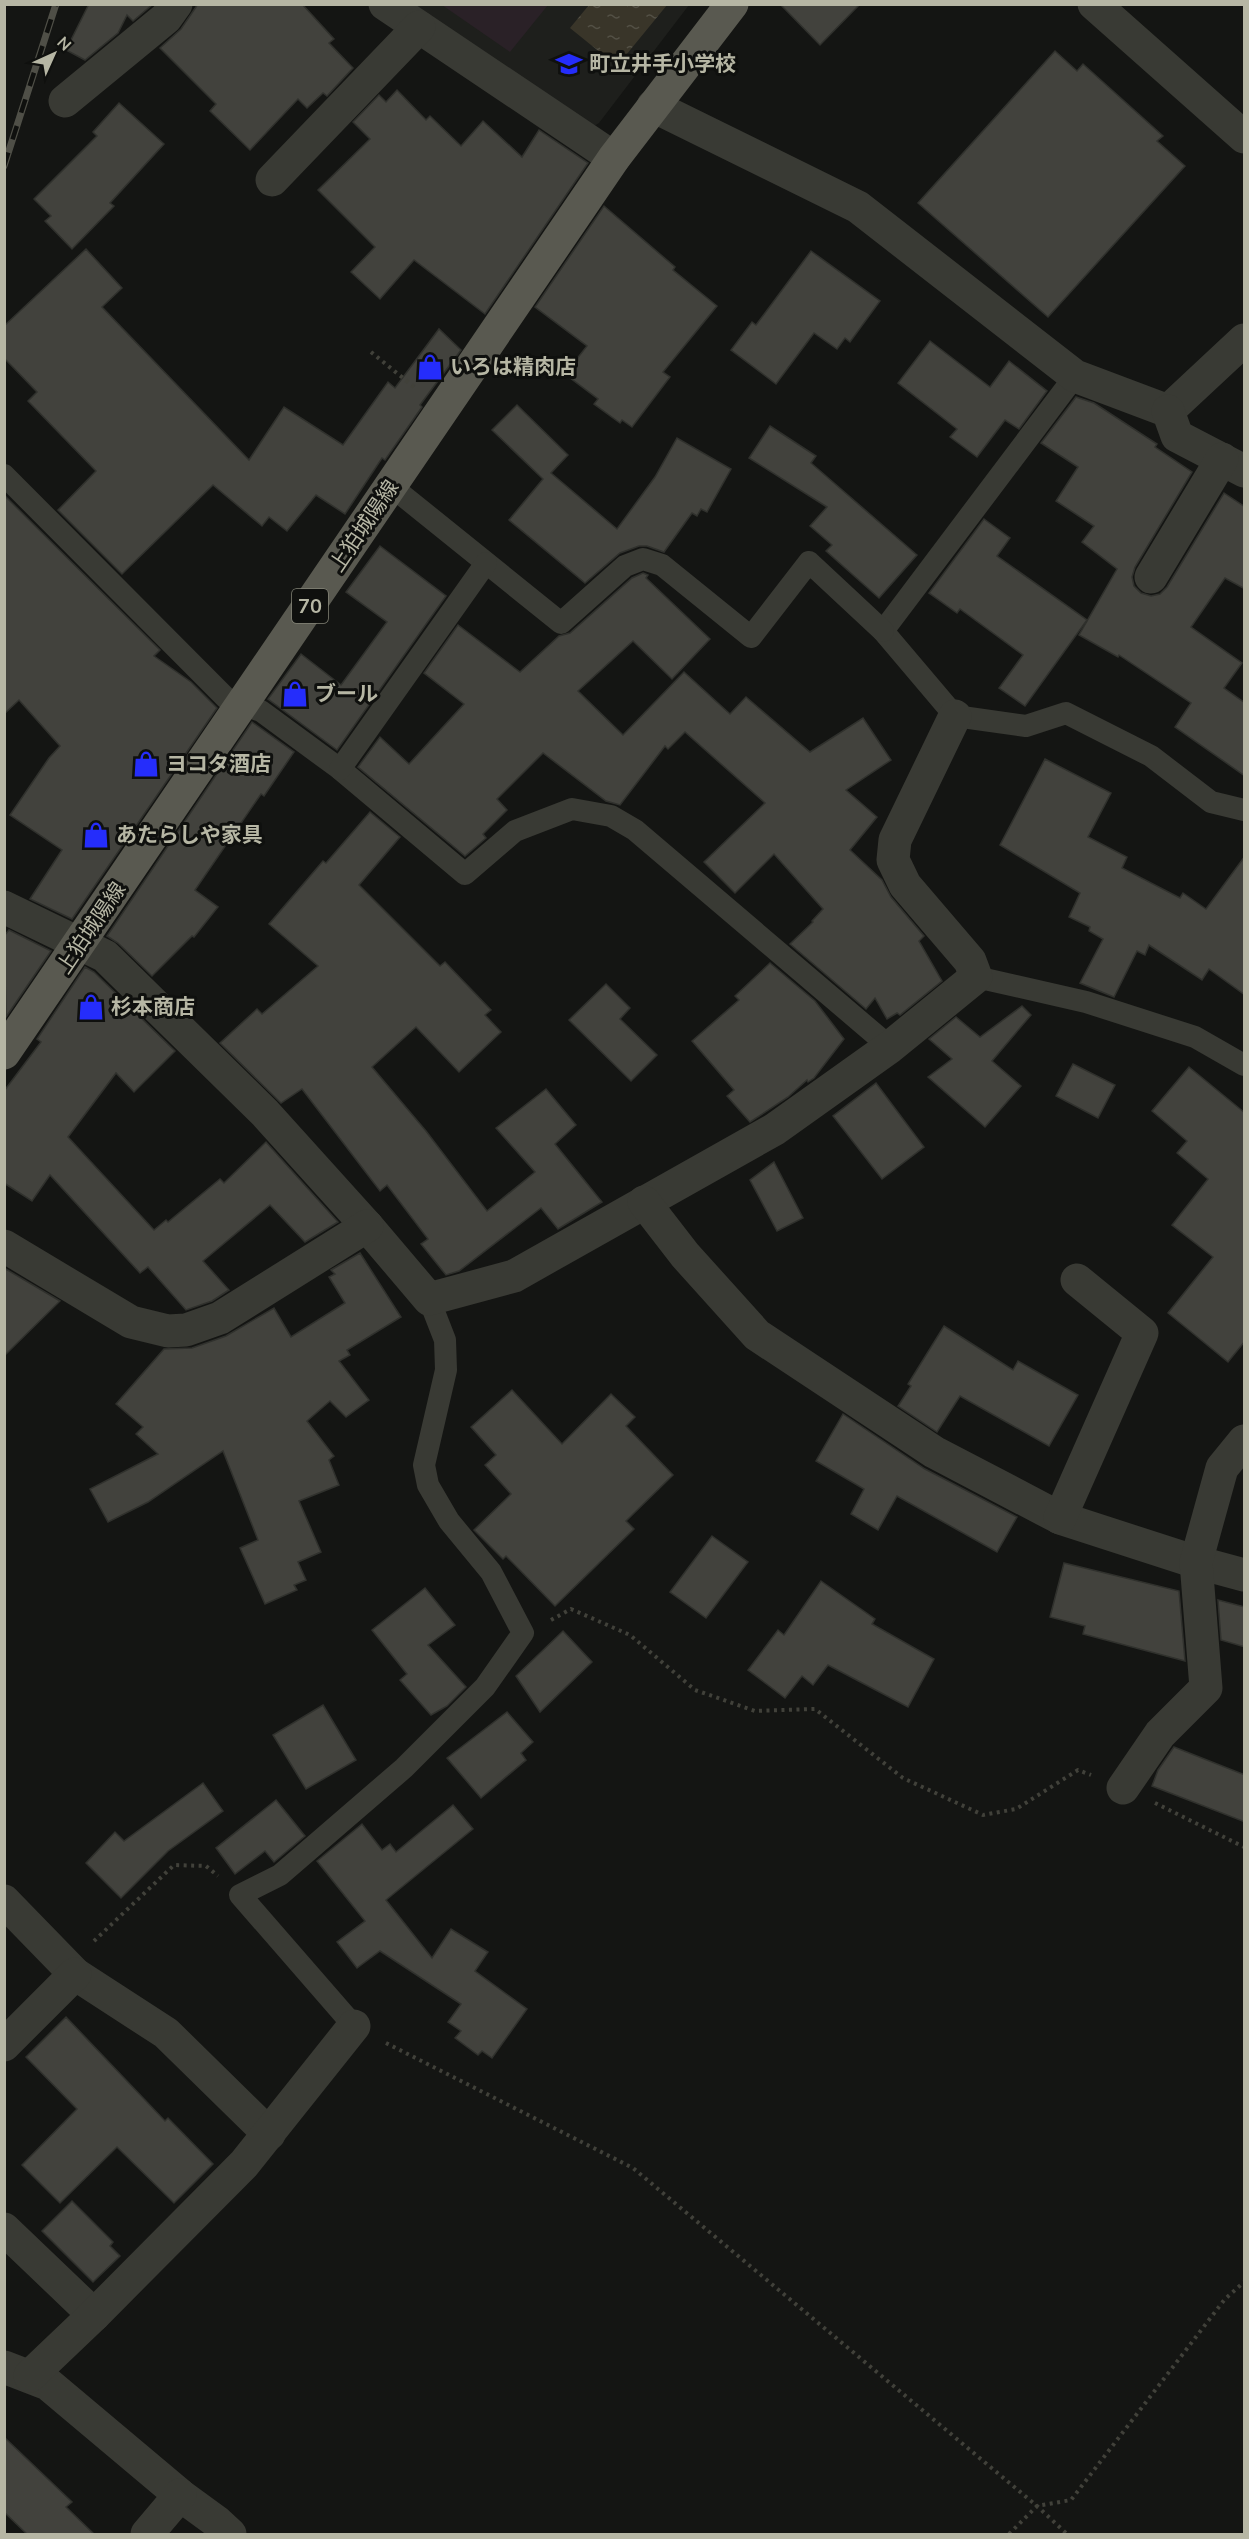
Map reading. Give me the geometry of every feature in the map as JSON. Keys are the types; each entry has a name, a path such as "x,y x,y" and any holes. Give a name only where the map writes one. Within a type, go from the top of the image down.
{"main road":[{"name":"上狛城陽線","path":"4,1053 614,158 732,4"}],"street":[{"path":"64,101 166,18 176,4"},
{"path":"385,4 614,158"},
{"path":"1094,4 1245,137"},
{"path":"272,180 419,27"},
{"path":"653,106 858,207 1075,376 1168,411 1177,436 1233,465 1151,577"},
{"path":"1168,411 1245,340"},
{"path":"4,907 105,956 114,964 265,1113 429,1299 514,1275 775,1129 890,1047 976,977 970,961 905,885 893,860 895,840 955,717"},
{"path":"644,1202 685,1255 757,1335 934,1452 1060,1518 1196,1562 1245,1575"},
{"path":"4,1246 131,1322 168,1331 186,1330 220,1318 367,1226"},
{"path":"1060,1518 1142,1333 1077,1280"},
{"path":"1123,1788 1160,1734 1206,1688 1196,1562 1222,1468 1245,1441"},
{"path":"4,1901 71,1970 166,2033 269,2134"},
{"path":"4,2045 71,1970"},
{"path":"17,2372 94,2315 244,2164 354,2026"},
{"path":"4,2229 94,2315"},
{"path":"17,2372 48,2384 180,2494 218,2522 230,2535"},
{"path":"147,2535 180,2494"}],"lane":[{"path":"883,631 1075,376"},
{"path":"4,475 226,698 261,711 340,769 465,874 515,831 572,809 611,816 634,830 890,1047"},
{"path":"391,486 561,623 625,566 644,559 662,565 751,637 809,562 883,631 955,717 1026,726 1066,713 1152,756 1211,802 1245,810"},
{"path":"340,769 486,563"},
{"path":"976,977 1086,1002 1195,1037 1245,1065"},
{"path":"354,2026 240,1895 280,1875 404,1768 485,1687 523,1633 491,1572 449,1521 428,1485 424,1465 446,1370 445,1340 429,1299"}],"path":[{"path":"371,352 443,410"},
{"path":"523,1633 571,1609 630,1635 695,1690 755,1711 815,1709 903,1778 983,1815 1016,1809 1078,1770 1123,1788 1245,1847"},
{"path":"71,1970 174,1865 206,1866 240,1895"},
{"path":"354,2026 633,2168 1037,2506 1067,2535"},
{"path":"1009,2535 1037,2506 1071,2500 1225,2299 1245,2282"}],"shaded area":[{"name":"町立井手小学校","path":"409,5 689,5 599,123 588,130"},
{"path":"442,5 548,5 510,52"}],"water":[{"path":"589,5 667,5 617,66 570,28"}],"building":[{"path":"89,4 153,4 133,21 127,15 118,33 85,60 66,50"},
{"path":"198,4 302,4 334,39 329,43 353,68 327,96 323,93 307,108 298,99 250,150 210,111 216,104 160,48 181,29"},
{"path":"780,4 860,4 820,45"},
{"path":"1055,51 1077,71 1083,64 1163,136 1157,141 1185,166 1048,317 918,203"},
{"path":"397,90 426,120 430,116 461,146 483,121 522,157 539,130 588,163 485,314 414,260 380,299 351,272 375,247 318,190 370,139 353,122 379,95 386,102"},
{"path":"119,103 164,144 110,203 114,206 72,249 45,221 51,216 34,199 97,136 93,132"},
{"path":"604,206 675,267 673,270 717,306 663,372 670,377 632,427 622,420 620,423 594,404 598,399 565,374 587,346 535,307"},
{"path":"86,249 122,288 102,307 249,460 284,407 343,445 388,382 395,388 439,329 461,350 420,405 422,407 385,460 382,458 345,514 316,495 287,531 269,517 262,526 213,485 122,574 58,510 96,471 28,401 37,392 4,358 4,326"},
{"path":"811,251 880,301 850,342 845,338 837,349 814,333 776,384 731,350 752,322 756,325"},
{"path":"930,341 990,387 1009,361 1047,391 1019,429 1005,420 977,457 950,437 957,429 898,383"},
{"path":"1076,397 1094,403 1157,444 1155,447 1192,472 1135,567 1132,577 1134,586 1141,593 1151,596 1160,594 1167,587 1224,493 1245,507 1245,589 1225,578 1191,627 1242,663 1224,688 1245,703 1245,776 1175,727 1191,703 1119,655 1118,657 1079,635 1117,569 1082,542 1094,526 1056,501 1078,467 1041,443"},
{"path":"517,405 568,455 551,473 617,529 655,477 677,438 731,469 707,512 701,509 697,516 692,513 664,552 647,546 639,546 620,553 585,583 509,520 543,479 492,430"},
{"path":"770,426 816,456 811,463 917,555 879,598 826,551 832,545 810,526 827,507 749,458"},
{"path":"4,495 160,650 154,656 191,682 217,708 72,919 30,899 62,850 10,815 49,758 60,746 19,700 4,714"},
{"path":"984,519 1010,538 997,556 1087,620 1025,706 999,688 1023,655 960,609 957,613 929,593"},
{"path":"380,546 446,596 337,750 268,699 301,654 341,685 387,622 346,592"},
{"path":"643,573 648,575 646,578 710,639 672,679 633,641 578,691 623,735 684,672 730,714 746,697 810,752 863,718 891,760 846,790 877,817 850,850 882,880 891,897 924,936 919,941 942,981 900,1015 897,1013 887,1019 875,998 866,1009 790,944 823,909 774,854 735,893 704,862 765,803 685,732 668,749 665,746 620,805 606,801 543,753 497,799 507,810 483,834 486,838 465,856 358,767 380,737 409,764 464,704 424,673 458,625 520,672 559,636 570,633 632,578"},
{"path":"252,722 294,752 264,796 261,794 195,890 218,907 194,937 192,936 152,976 118,943 107,936"},
{"path":"1045,759 1111,793 1088,837 1127,857 1122,868 1180,898 1183,893 1206,909 1245,856 1245,995 1209,969 1202,980 1149,945 1145,955 1137,951 1114,997 1080,983 1103,939 1089,931 1090,927 1069,917 1080,893 1000,845"},
{"path":"370,812 400,837 359,885 440,966 445,962 491,1010 485,1015 501,1032 459,1072 416,1027 372,1067 426,1131 487,1211 535,1172 496,1128 546,1089 576,1125 555,1144 602,1202 558,1229 541,1208 459,1271 446,1275 421,1244 428,1239 387,1185 380,1191 302,1089 281,1103 220,1043 257,1009 262,1014 318,966 269,924 323,861 326,863"},
{"path":"9,930 51,951 6,1017 4,936"},
{"path":"770,963 815,1001 844,1039 814,1078 808,1082 807,1080 788,1097 750,1122 727,1096 734,1090 692,1041 739,1000 735,996"},
{"path":"85,967 94,972 175,1051 134,1092 116,1073 68,1137 154,1230 166,1220 168,1222 220,1179 224,1183 266,1142 338,1222 305,1242 270,1205 203,1261 229,1290 212,1301 186,1310 148,1267 140,1273 50,1175 32,1201 4,1183 4,1091 41,1042 37,1039"},
{"path":"606,984 630,1008 620,1019 657,1055 631,1081 569,1020"},
{"path":"1022,1006 1031,1015 992,1061 1021,1086 985,1127 928,1077 952,1059 929,1039 956,1017 980,1037"},
{"path":"1073,1064 1115,1085 1098,1118 1056,1096"},
{"path":"1189,1067 1245,1113 1245,1341 1228,1362 1168,1313 1213,1257 1172,1225 1208,1179 1177,1153 1187,1141 1152,1111"},
{"path":"876,1083 924,1147 882,1179 833,1116"},
{"path":"774,1162 803,1218 777,1231 750,1180"},
{"path":"360,1253 401,1317 347,1350 350,1355 339,1361 369,1400 346,1417 330,1401 307,1421 334,1456 329,1460 339,1485 299,1501 321,1552 298,1562 306,1580 294,1585 297,1590 265,1604 240,1548 258,1540 223,1451 148,1502 108,1522 90,1489 158,1454 136,1434 143,1427 116,1404 164,1349 192,1348 226,1336 274,1308 291,1337 345,1303 329,1277 335,1274 331,1270"},
{"path":"4,1268 60,1301 4,1356"},
{"path":"944,1326 1013,1370 1018,1361 1078,1395 1049,1446 960,1396 937,1432 898,1406 911,1386 908,1384"},
{"path":"512,1390 562,1444 611,1394 635,1417 626,1426 673,1475 626,1521 634,1529 555,1606 506,1556 503,1559 474,1530 511,1494 485,1465 496,1455 471,1427"},
{"path":"843,1414 925,1469 1017,1517 997,1552 897,1496 878,1530 851,1514 864,1489 816,1461"},
{"path":"712,1536 748,1562 706,1618 670,1592"},
{"path":"1064,1563 1179,1591 1185,1661 1083,1634 1085,1626 1050,1617"},
{"path":"821,1581 875,1619 872,1624 934,1659 908,1707 828,1665 813,1685 802,1676 785,1698 748,1670 778,1630 784,1635"},
{"path":"425,1588 455,1625 428,1645 466,1687 447,1706 431,1715 400,1680 407,1674 372,1630"},
{"path":"1218,1600 1245,1607 1245,1647 1221,1640"},
{"path":"563,1631 592,1662 540,1712 516,1676"},
{"path":"323,1705 356,1760 306,1789 273,1735"},
{"path":"507,1712 533,1742 521,1753 526,1760 481,1798 447,1758"},
{"path":"1174,1747 1245,1775 1245,1822 1152,1786 1158,1770"},
{"path":"203,1783 223,1811 168,1851 121,1898 86,1863 115,1832 124,1841"},
{"path":"276,1800 305,1836 274,1862 265,1851 235,1874 216,1848"},
{"path":"453,1805 473,1829 386,1900 432,1958 451,1929 488,1952 475,1971 527,2009 492,2058 482,2051 478,2055 455,2038 461,2031 448,2022 461,2004 380,1951 357,1968 337,1942 365,1921 317,1861 362,1824 382,1850 390,1844 396,1852"},
{"path":"66,2017 165,2121 168,2118 213,2164 174,2203 117,2147 60,2203 22,2165 77,2109 26,2057"},
{"path":"72,2201 113,2242 110,2246 120,2256 93,2282 42,2231"},
{"path":"4,2437 72,2502 66,2507 95,2535 28,2535 4,2512"}],"railway":[{"path":"4,166 56,4"}],"place":[{"name":"町立井手小学校","path":"569,64"},
{"name":"いろは精肉店","path":"430,367"},
{"name":"ブール","path":"295,694"},
{"name":"ヨコタ酒店","path":"146,764"},
{"name":"あたらしや家具","path":"96,835"},
{"name":"杉本商店","path":"91,1007"}]}
